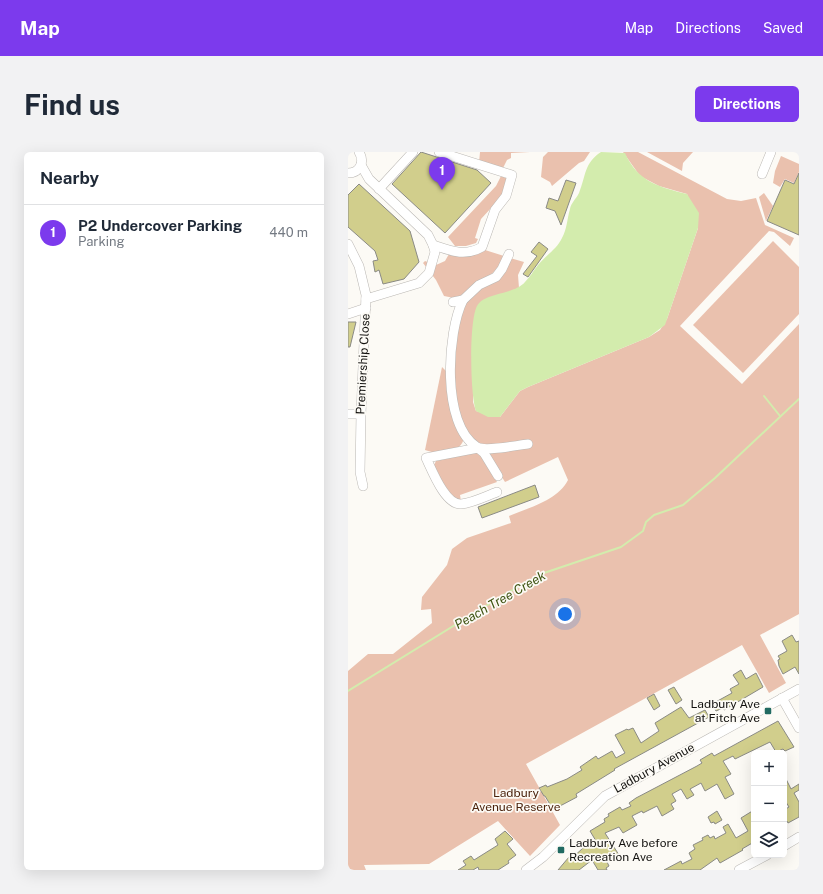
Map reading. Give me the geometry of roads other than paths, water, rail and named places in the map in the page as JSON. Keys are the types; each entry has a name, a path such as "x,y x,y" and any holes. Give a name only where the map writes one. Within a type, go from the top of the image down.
{"street":[{"path":"349,173 358,170 361,165 362,159 359,152"},
{"path":"379,189 413,152"},
{"path":"434,248 456,253 471,252 482,247 494,210 506,196 512,175 439,152"},
{"path":"762,174 771,152"},
{"path":"348,314 366,304 419,283 429,273 434,248 422,229 369,179 361,165"},
{"path":"349,173 369,179"},
{"name":"Premiership Close","path":"348,244 362,275 366,304 360,472 363,486"},
{"path":"498,476 484,453 469,440 463,430 452,397 450,364 452,321 463,300 479,285 496,277 502,269 509,254"},
{"path":"453,302 463,300"},
{"path":"348,414 361,414"},
{"path":"497,492 459,504 452,501 438,482 426,458 478,448 528,444"},
{"name":"Ladbury Avenue","path":"526,870 543,858 605,796 799,689"},
{"path":"782,698 799,728"},
{"path":"787,844 799,837"},
{"path":"739,870 761,858"}],"waterway":[{"path":"764,396 780,416"},
{"name":"Peach Tree Creek","path":"348,691 502,596 544,573 621,547 643,531 646,522 654,515 683,505 715,478 799,399"}],"place":[{"name":"P2 Undercover Parking","path":"442,190"},
{"name":"Ladbury Ave at Fitch Ave","path":"768,711"},
{"name":"Ladbury Ave before Recreation Ave","path":"561,850"}],"park label":[{"name":"Ladbury Avenue Reserve","path":"516,800"}]}
